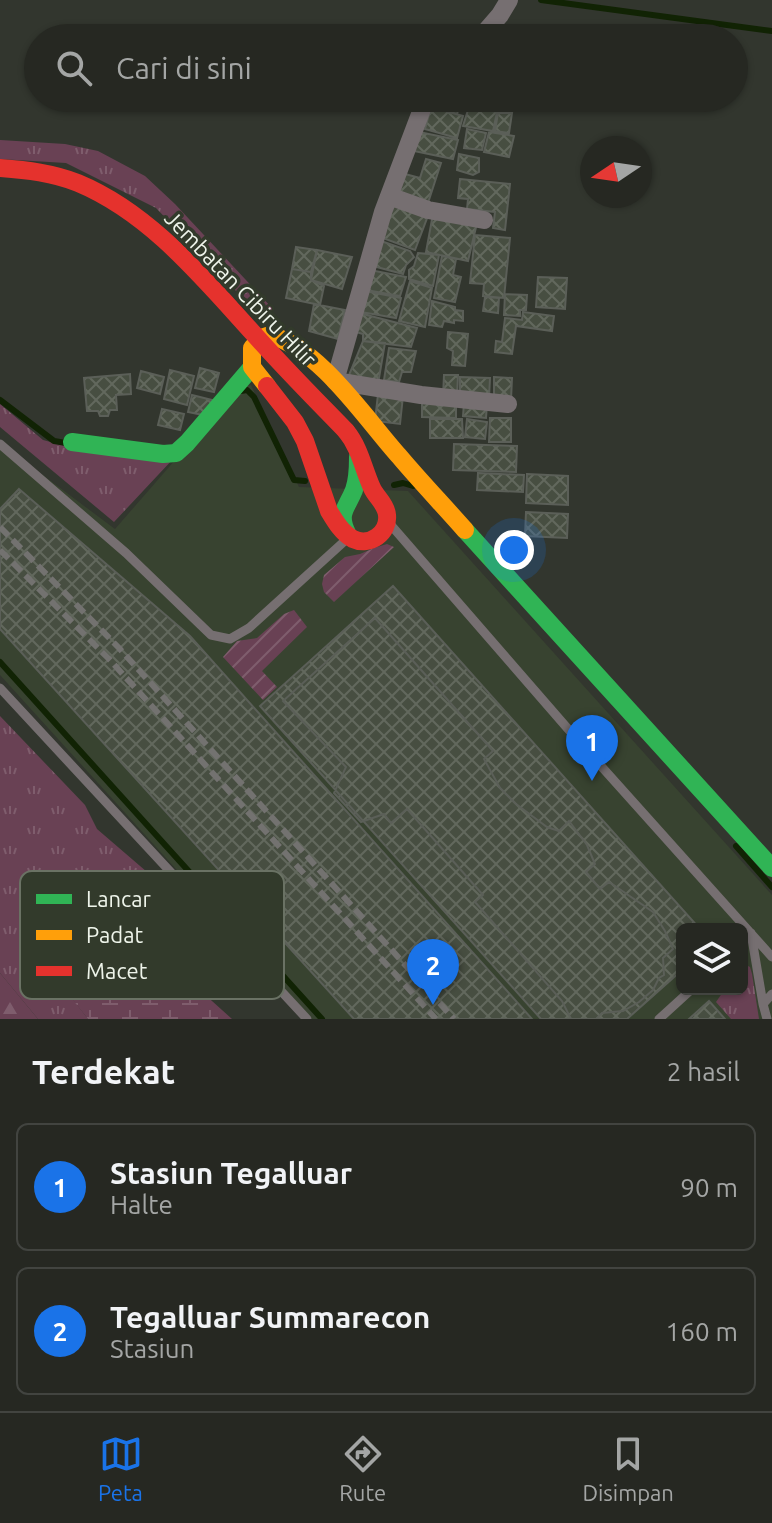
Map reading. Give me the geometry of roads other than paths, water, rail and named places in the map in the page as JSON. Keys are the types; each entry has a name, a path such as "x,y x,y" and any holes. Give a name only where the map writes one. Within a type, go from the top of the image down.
{"street":[{"path":"492,24 508,2"},
{"path":"335,381 383,212 421,112"},
{"name":"Jembatan Cibiru Hilir","path":"0,168 23,168 55,175 120,204 144,222 187,259 352,439"},
{"path":"389,196 428,210 484,220"},
{"path":"352,439 384,512 382,533 376,538 361,541 348,535 334,521 295,422 252,367 252,348 261,338 270,335 288,342 304,352 335,381 400,458 772,868"},
{"path":"72,442 176,453 252,367"},
{"path":"335,381 421,395 508,404"},
{"path":"348,535 341,519 356,486 358,470 352,439"},
{"path":"325,498 339,505 368,495 384,512"}],"lane":[{"path":"0,444 126,553 211,635 230,639 249,628 348,535"},
{"path":"384,512 575,737 772,957"},
{"path":"0,688 170,871"},
{"path":"748,936 751,933"},
{"path":"751,933 767,1019"},
{"path":"284,994 307,1019"},
{"path":"763,1004 772,994"},
{"path":"659,1019 685,995"}],"waterway":[{"path":"541,0 720,24"},
{"path":"748,28 772,31"},
{"path":"241,391 247,390 254,397 294,480 305,481"},
{"path":"0,400 54,441 66,443"},
{"path":"394,485 403,483 413,486"},
{"path":"0,662 189,871"},
{"path":"736,846 772,887"},
{"path":"284,977 322,1019"}],"railway":[{"path":"0,527 119,648 454,1019"},
{"path":"0,550 109,659 436,1019"}],"place":[{"name":"Stasiun Tegalluar","path":"592,781"},
{"name":"Tegalluar Summarecon","path":"433,1005"}]}
